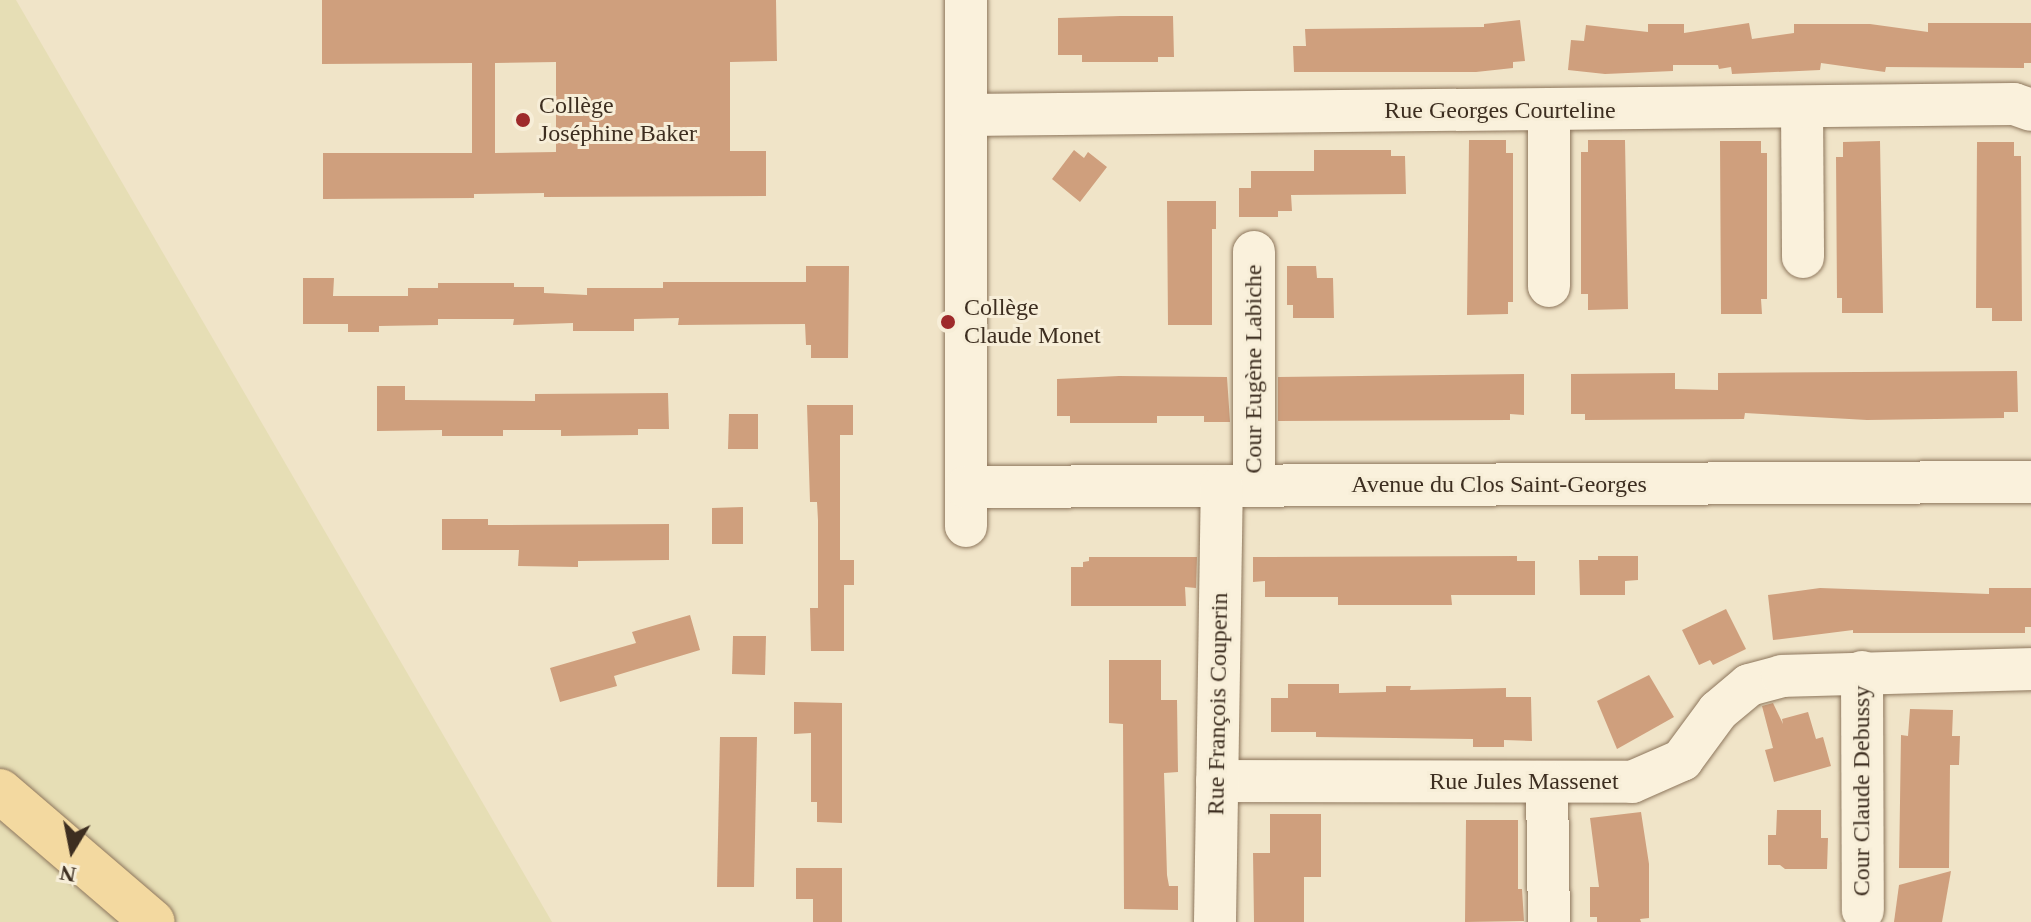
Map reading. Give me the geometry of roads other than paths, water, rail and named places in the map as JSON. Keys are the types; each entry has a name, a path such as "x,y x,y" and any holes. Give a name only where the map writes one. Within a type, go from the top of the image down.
{"main road":[{"path":"0,791 153,922"}],"street":[{"path":"966,0 967,115"},
{"name":"Rue Georges Courteline","path":"967,115 2014,104 2031,110"},
{"path":"1802,107 1803,257"},
{"path":"1549,111 1549,286"},
{"name":"Avenue du Clos Saint-Georges","path":"967,115 966,506 1238,486 2031,482"},
{"name":"Cour Eugène Labiche","path":"1238,486 1254,252"},
{"name":"Rue François Couperin","path":"1215,922 1217,781 1238,486"},
{"name":"Rue Jules Massenet","path":"1217,781 1632,782 1682,760 1718,711 1749,685 1782,676 2031,669"},
{"name":"Cour Claude Debussy","path":"1862,672 1863,910"},
{"path":"1547,783 1549,922"}],"place":[{"name":"Collège Joséphine Baker","path":"523,120"},
{"name":"Collège Claude Monet","path":"948,322"}]}
